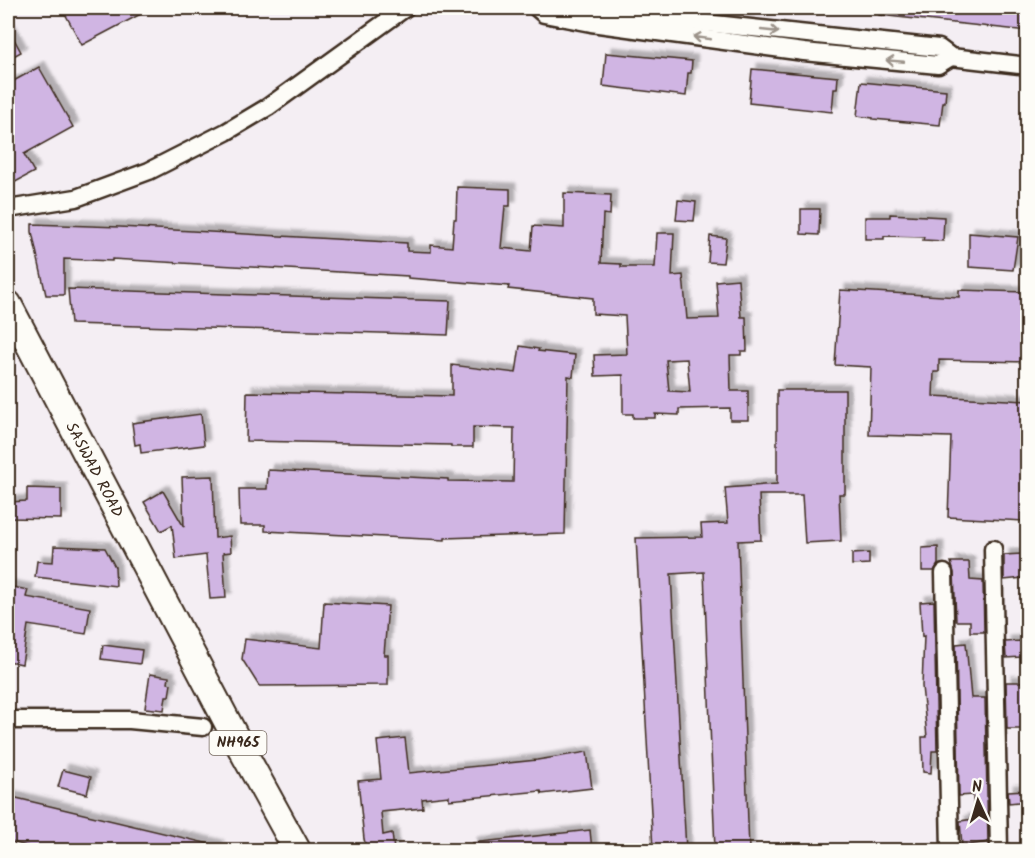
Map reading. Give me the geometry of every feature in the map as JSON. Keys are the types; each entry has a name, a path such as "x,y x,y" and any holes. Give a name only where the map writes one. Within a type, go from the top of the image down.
{"highway":[{"name":"SASWAD ROAD","path":"8,304 297,850"}],"street":[{"path":"8,209 76,198 149,171 226,132 268,107 405,8"},
{"path":"537,8 548,15 591,23 804,52 938,65 951,57"},
{"path":"587,8 939,48 951,57 1028,66"},
{"path":"993,549 999,850"},
{"path":"944,573 950,850"},
{"path":"8,720 130,720 203,727"}],"building":[{"path":"62,8 152,8 82,45"},
{"path":"879,8 1028,8 1028,31 879,15"},
{"path":"8,28 21,52 8,59"},
{"path":"606,53 692,61 691,73 688,73 686,96 603,86"},
{"path":"39,67 73,127 24,154 34,172 8,186 8,84"},
{"path":"752,69 838,77 837,89 834,89 832,112 749,103"},
{"path":"861,82 946,90 940,125 857,116"},
{"path":"457,187 510,189 510,206 505,206 501,248 531,251 533,226 564,228 564,193 611,195 610,215 603,214 601,263 621,264 621,267 655,267 657,233 674,233 672,276 683,275 687,319 719,318 716,281 738,279 741,317 746,317 747,351 741,351 741,355 730,355 731,391 748,391 748,420 730,420 730,408 679,409 679,415 655,414 655,418 633,418 633,414 623,414 623,375 595,376 594,355 627,354 625,316 593,314 593,298 508,289 509,286 408,278 408,276 112,259 112,261 64,259 64,295 46,295 32,232 32,224 120,227 407,243 407,251 431,252 431,245 452,247 454,219 456,219","holes":["687,359 690,392 669,391 666,360"]},
{"path":"678,200 696,202 694,221 676,220"},
{"path":"801,209 820,209 819,235 801,234"},
{"path":"890,214 944,217 943,241 923,240 924,237 884,236 884,239 865,239 865,217 890,217"},
{"path":"969,233 1018,237 1013,270 969,267"},
{"path":"710,236 726,238 723,263 708,262"},
{"path":"68,289 450,301 448,335 71,324"},
{"path":"840,290 959,297 959,290 1028,292 1028,362 939,360 939,372 934,372 933,396 1028,401 1024,521 948,517 951,437 869,435 871,367 835,365"},
{"path":"520,346 539,349 538,351 575,355 573,377 568,376 565,534 445,538 445,540 265,531 265,525 240,525 239,489 267,489 268,470 448,479 448,481 513,482 514,428 473,427 473,447 246,441 247,392 452,396 452,365 516,373"},
{"path":"777,390 845,390 845,494 839,494 841,541 805,543 802,495 759,495 761,540 738,541 749,850 715,850 704,572 671,574 686,850 653,850 636,538 702,537 701,524 728,523 725,488 777,484"},
{"path":"201,414 204,445 141,453 140,444 135,445 132,423"},
{"path":"213,476 215,538 230,536 231,552 223,553 226,598 210,599 206,555 176,559 172,525 161,531 144,502 163,491 184,527 182,477"},
{"path":"27,488 61,489 61,519 8,518 8,502 27,501"},
{"path":"54,546 105,548 115,567 116,586 35,577 37,561 53,562"},
{"path":"938,547 938,564 934,571 922,571 922,548"},
{"path":"869,553 869,564 852,565 852,554"},
{"path":"1021,554 1023,578 1004,580 1004,555"},
{"path":"951,562 969,562 970,580 983,581 984,632 970,632 970,621 956,621 954,573"},
{"path":"8,586 28,590 26,597 90,608 86,634 28,625 22,664 8,661"},
{"path":"934,601 937,751 932,751 931,773 923,772 922,737 927,737 922,686 924,636 922,637 920,602"},
{"path":"324,602 388,606 384,655 388,655 388,685 259,686 242,659 245,639 321,648"},
{"path":"1021,641 1021,657 1006,658 1005,642"},
{"path":"966,643 971,698 985,698 988,842 962,846 960,821 974,819 973,795 959,796 956,644"},
{"path":"103,645 142,650 140,664 101,659"},
{"path":"150,674 169,677 168,683 171,684 164,710 145,708"},
{"path":"1006,682 1026,682 1027,729 1007,729"},
{"path":"405,738 409,773 537,760 587,752 592,788 542,794 541,791 449,800 449,796 422,799 423,808 381,812 383,835 392,833 394,850 367,850 358,781 381,779 377,741"},
{"path":"63,770 91,777 87,794 58,787"},
{"path":"1028,790 1028,801 1009,803 1008,791"},
{"path":"8,796 218,846 217,850 41,850 8,841"},
{"path":"590,830 592,850 473,850 472,843"}]}
